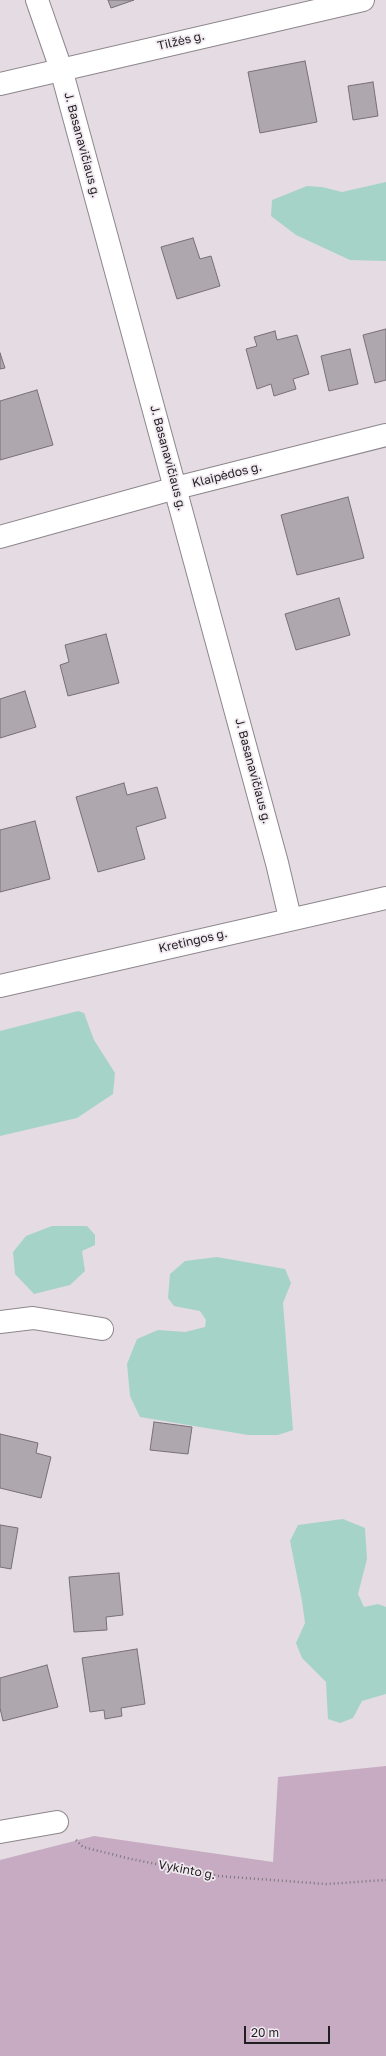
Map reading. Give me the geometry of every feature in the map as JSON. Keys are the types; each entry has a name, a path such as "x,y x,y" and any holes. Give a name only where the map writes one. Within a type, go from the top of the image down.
{"street":[{"name":"J. Basanavičiaus g.","path":"37,0 61,69 275,855 290,918"},
{"name":"Tilžės g.","path":"0,84 363,0"},
{"name":"Klaipėdos g.","path":"0,537 176,488 386,435"},
{"name":"Kretingos g.","path":"0,986 290,918 386,898"},
{"path":"0,1322 33,1318 102,1329"},
{"path":"0,1832 57,1822"}],"path":[{"name":"Vykinto g.","path":"57,1822 83,1847 131,1859 218,1876 326,1884 386,1880"}],"shaded area":[{"path":"386,182 386,261 350,260 296,235 271,216 272,200 307,186 322,187 342,192"},
{"path":"78,1011 84,1013 94,1040 115,1073 113,1094 77,1118 0,1136 0,1031"},
{"path":"52,1226 87,1226 95,1235 95,1245 82,1251 85,1271 70,1285 34,1294 15,1274 13,1252 26,1236"},
{"path":"217,1257 285,1269 291,1283 283,1303 293,1430 278,1435 248,1435 140,1417 130,1396 127,1364 137,1339 158,1330 185,1332 205,1327 206,1320 200,1311 174,1306 168,1298 170,1274 185,1261"},
{"path":"343,1519 365,1528 367,1559 358,1594 364,1607 378,1604 386,1607 386,1694 362,1701 353,1718 340,1723 328,1719 326,1682 302,1658 296,1643 305,1623 290,1541 298,1525"},
{"path":"386,1766 386,2056 0,2056 0,1860 94,1836 273,1862 278,1777"}],"building":[{"path":"108,0 134,0 111,8"},
{"path":"305,61 317,122 260,133 248,72"},
{"path":"373,82 378,116 353,120 348,86"},
{"path":"193,238 200,259 211,256 220,286 177,299 161,247"},
{"path":"386,329 386,380 375,383 363,335"},
{"path":"275,331 277,340 297,335 309,374 293,379 296,389 274,396 271,384 257,389 246,349 257,346 254,337"},
{"path":"350,349 358,384 329,391 321,356"},
{"path":"0,353 5,368 0,369"},
{"path":"37,390 53,445 0,460 0,401"},
{"path":"348,497 364,558 297,575 281,515"},
{"path":"339,598 350,635 296,650 285,614"},
{"path":"106,634 119,683 68,696 60,665 69,662 65,645"},
{"path":"25,691 36,727 0,738 0,699"},
{"path":"124,783 127,795 157,787 166,818 136,827 145,859 98,872 76,797"},
{"path":"35,821 50,879 0,892 0,830"},
{"path":"154,1422 192,1427 188,1454 150,1450"},
{"path":"0,1434 38,1443 36,1453 51,1457 41,1498 0,1488"},
{"path":"0,1525 18,1528 11,1569 0,1567"},
{"path":"119,1573 123,1615 106,1617 107,1630 74,1632 69,1577"},
{"path":"137,1649 145,1704 121,1708 122,1716 105,1719 104,1710 90,1712 82,1658"},
{"path":"47,1665 58,1707 3,1721 0,1708 0,1678"}]}
